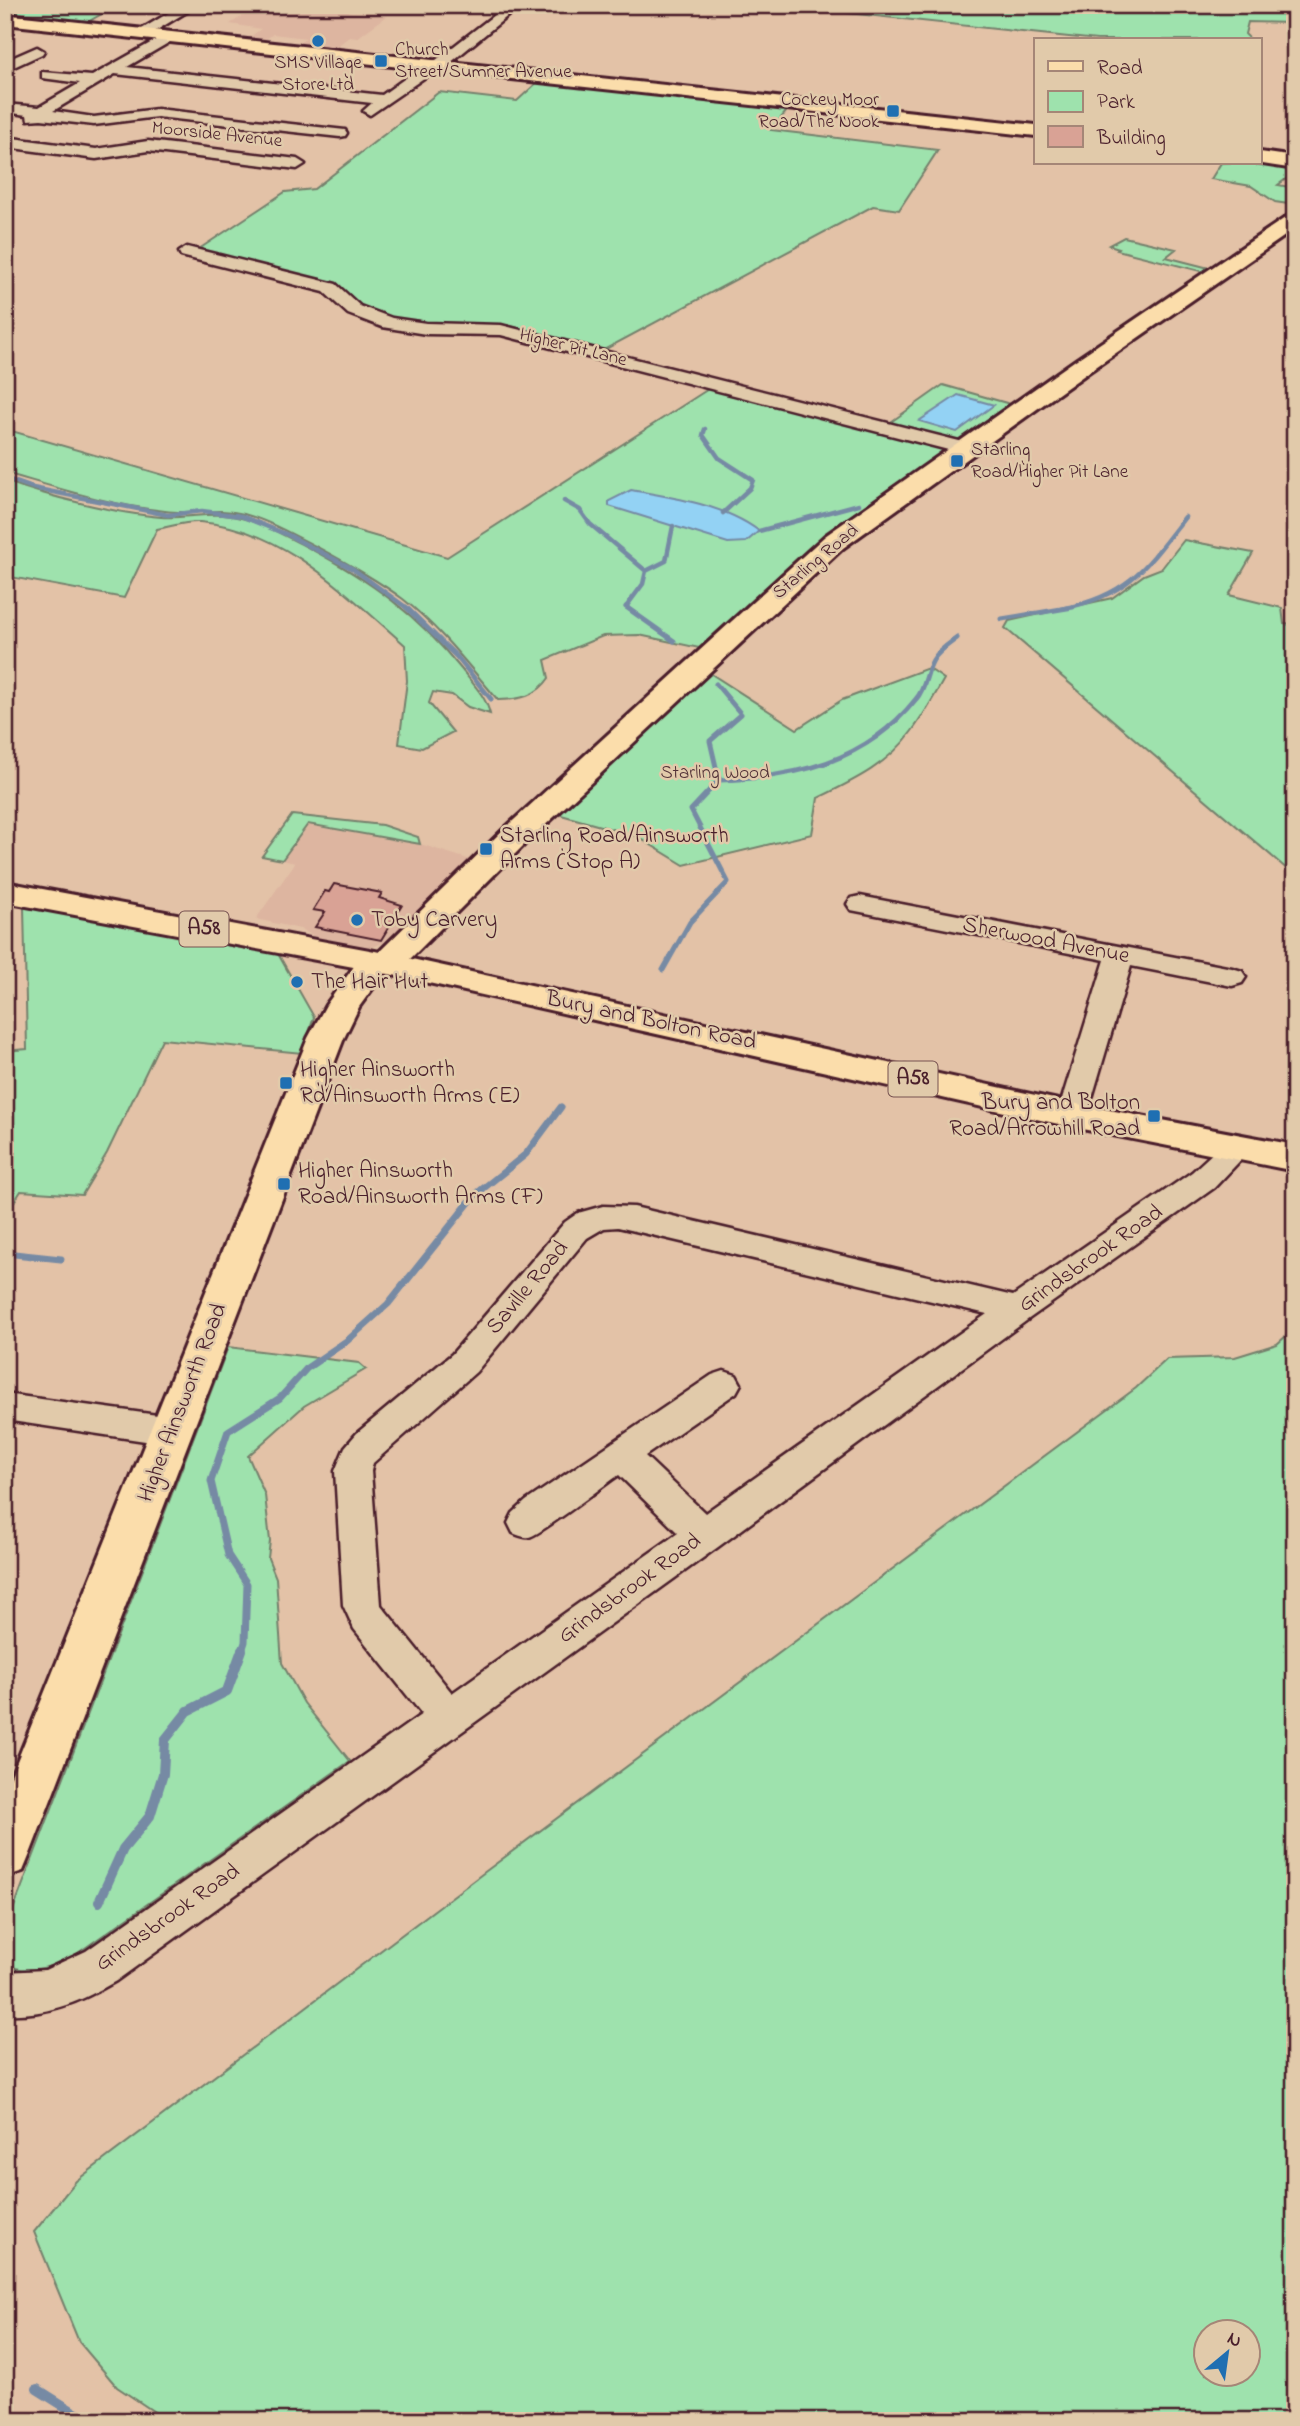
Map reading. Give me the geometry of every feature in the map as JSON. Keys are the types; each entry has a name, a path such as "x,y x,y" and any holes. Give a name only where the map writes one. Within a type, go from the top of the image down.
{"main road":[{"path":"5,19 1034,131"},
{"path":"1262,158 1295,163"},
{"name":"Starling Road","path":"381,962 834,542 964,448 1295,220"},
{"name":"Bury and Bolton Road","path":"5,892 381,962 1072,1115 1295,1158"},
{"name":"Higher Ainsworth Road","path":"5,1854 326,1038 343,1005 381,962"}],"street":[{"path":"142,33 192,5"},
{"path":"277,179 514,5"},
{"path":"6,140 40,113 95,86 113,70 170,36"},
{"path":"7,65 37,51"},
{"path":"113,70 385,100"},
{"path":"47,75 95,86"},
{"path":"5,108 94,121 157,113 349,126"},
{"name":"Moorside Avenue","path":"6,140 96,154 148,146 307,157"},
{"name":"Higher Pit Lane","path":"187,252 330,288 337,292 351,309 379,320 432,329 501,330 964,448"},
{"name":"Sherwood Avenue","path":"860,904 1232,977"},
{"path":"1072,1115 1120,955"},
{"name":"Grindsbrook Road","path":"5,1993 32,1995 52,1992 101,1966 705,1536 1018,1309 1203,1180 1238,1147"},
{"name":"Saville Road","path":"449,1718 367,1618 362,1605 353,1471 357,1457 369,1443 464,1363 576,1230 587,1221 601,1216 634,1218 1018,1309"},
{"path":"526,1523 540,1510 724,1384"},
{"path":"5,1407 172,1431"},
{"path":"621,1455 705,1536"}],"shaded area":[{"path":"260,5 357,5 348,12 387,16 357,38 349,37 332,50 295,46 306,38 273,34 261,43 243,42 261,29 230,24"},
{"path":"308,824 420,844 474,861 391,940 369,948 316,937 300,929 256,919 295,863 282,860"}],"green space":[{"path":"5,5 117,5 86,23 5,15"},
{"path":"850,5 1120,5 1163,11 1131,5 1276,5 1292,23 1248,22 1245,34 1249,38 1078,38 847,13"},
{"path":"542,78 791,106 771,130 938,150 899,210 873,206 602,351 507,325 424,324 390,319 356,308 343,290 332,284 196,251 285,192 314,189 439,92 517,101"},
{"path":"1262,161 1295,166 1295,179 1286,179 1278,185 1295,188 1295,205 1275,202 1251,186 1211,179 1220,164 1262,164"},
{"path":"1124,237 1176,249 1166,257 1209,268 1204,272 1117,250 1119,248 1109,245"},
{"path":"943,385 1010,404 956,441 888,424"},
{"path":"713,386 951,447 825,533 699,648 639,635 603,636 545,660 549,678 533,693 514,699 498,700 441,634 403,599 350,565 272,524 234,512 175,512 124,505 5,473 5,429 447,557"},
{"path":"5,481 61,498 125,512 161,517 231,516 275,531 353,573 410,615 475,685 490,714 468,707 452,695 433,692 429,703 453,732 422,748 399,744 407,681 405,645 311,566 259,536 230,527 195,522 157,529 124,598 5,576"},
{"path":"1184,540 1253,553 1229,595 1282,608 1284,624 1295,625 1295,876 1005,628 1009,621 1112,598 1144,575 1162,568"},
{"name":"Starling Wood","path":"928,668 944,679 916,725 903,743 881,762 818,798 812,834 684,865 636,836 554,813 705,670 797,729 842,700"},
{"path":"292,815 382,825 418,837 420,844 308,824 282,860 262,856"},
{"path":"24,907 277,952 314,1017 302,1053 162,1039 107,1153 82,1195 21,1191 5,1216 5,1051 27,1049"},
{"path":"1295,1328 1295,2421 168,2421 117,2387 79,2342 34,2232 76,2181 486,1871 1136,1388 1167,1359 1235,1357 1277,1344"},
{"path":"228,1347 359,1363 366,1369 304,1406 248,1456 265,1495 270,1541 268,1558 276,1578 282,1663 304,1703 350,1761 68,1960 36,1969 13,1967 5,1963 5,1931"}],"water":[{"path":"958,395 994,405 957,432 919,421"},
{"path":"631,490 715,508 759,531 746,542 728,543 609,506 609,501"}],"building":[{"name":"Toby Carvery","path":"334,884 382,893 379,898 402,905 381,940 315,927 325,912 313,910 325,891 329,892"}],"waterway":[{"path":"705,429 703,435 719,458 753,480 750,488 723,513"},
{"path":"5,478 33,488 168,515 202,511 241,516 288,535 353,569 407,608"},
{"path":"564,501 580,510 590,524 646,571"},
{"path":"759,531 859,504"},
{"path":"1065,608 1105,595 1135,576 1185,517"},
{"path":"646,571 666,561 673,526"},
{"path":"626,607 643,584 646,571"},
{"path":"406,607 457,657 491,699"},
{"path":"626,607 674,641"},
{"path":"1002,619 1073,607"},
{"path":"719,780 747,779 802,770 852,752 875,738 896,720 919,695 935,657 957,638"},
{"path":"716,684 741,714 710,741 719,780"},
{"path":"663,970 690,922 728,882 691,810 719,780"},
{"path":"242,1651 245,1642 247,1584 228,1555 211,1481 228,1431 280,1398 307,1368 348,1340 388,1304 475,1195 526,1154 561,1107"},
{"path":"5,1253 61,1259"},
{"path":"99,1902 123,1849 150,1816 163,1774 165,1740 188,1711 227,1691 242,1650"},
{"path":"37,2389 88,2421"}],"place":[{"name":"SMS Village Store Ltd","path":"318,41"},
{"name":"Church Street/Sumner Avenue","path":"381,61"},
{"name":"Cockey Moor Road/The Nook","path":"893,111"},
{"name":"Starling Road/Higher Pit Lane","path":"957,461"},
{"name":"Starling Road/Ainsworth Arms (Stop A)","path":"486,849"},
{"name":"Toby Carvery","path":"357,920"},
{"name":"The Hair Hut","path":"297,982"},
{"name":"Higher Ainsworth Rd/Ainsworth Arms (E)","path":"286,1083"},
{"name":"Bury and Bolton Road/Arrowhill Road","path":"1154,1116"},
{"name":"Higher Ainsworth Road/Ainsworth Arms (F)","path":"284,1184"}]}
